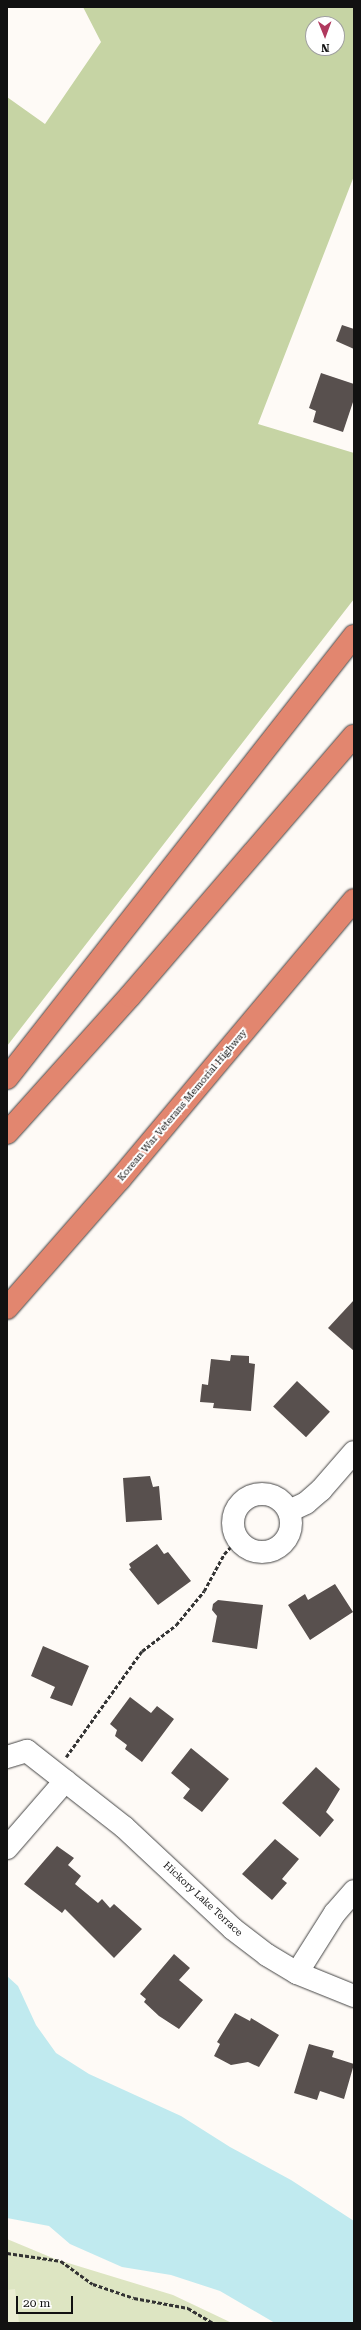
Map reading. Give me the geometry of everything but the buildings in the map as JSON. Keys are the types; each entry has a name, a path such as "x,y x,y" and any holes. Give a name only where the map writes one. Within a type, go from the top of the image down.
{"highway":[{"path":"7,1078 354,636"},
{"path":"7,1133 141,985 354,736"},
{"name":"Korean War Veterans Memorial Highway","path":"7,1308 120,1179 354,900"}],"street":[{"path":"289,1511 306,1503 321,1490 354,1452"},
{"path":"256,1494 276,1497 289,1511 290,1530 280,1545 272,1550 253,1550 238,1539 233,1521 240,1503 247,1497 256,1494"},
{"name":"Hickory Lake Terrace","path":"7,1757 27,1752 60,1777 153,1852 233,1929 267,1955 297,1973 354,1996"},
{"path":"7,1848 60,1777"},
{"path":"297,1973 335,1913 354,1891"}],"path":[{"path":"60,1777 142,1651 176,1625 204,1591 224,1554 238,1539"},
{"path":"7,2253 61,2261 93,2284 134,2298 188,2308 213,2323"}],"green space":[{"path":"83,7 354,7 354,176 258,424 354,453 354,599 7,1046 7,97 45,124 101,42"},
{"path":"7,2239 55,2259 173,2295 232,2323 7,2323"},
{"path":"15,2289 19,2323 7,2323 7,2290"}],"water":[{"path":"7,1976 18,1986 36,2025 56,2053 89,2074 181,2116 230,2147 291,2180 354,2221 354,2323 275,2323 220,2291 171,2275 122,2267 70,2244 49,2226 7,2218"}]}
